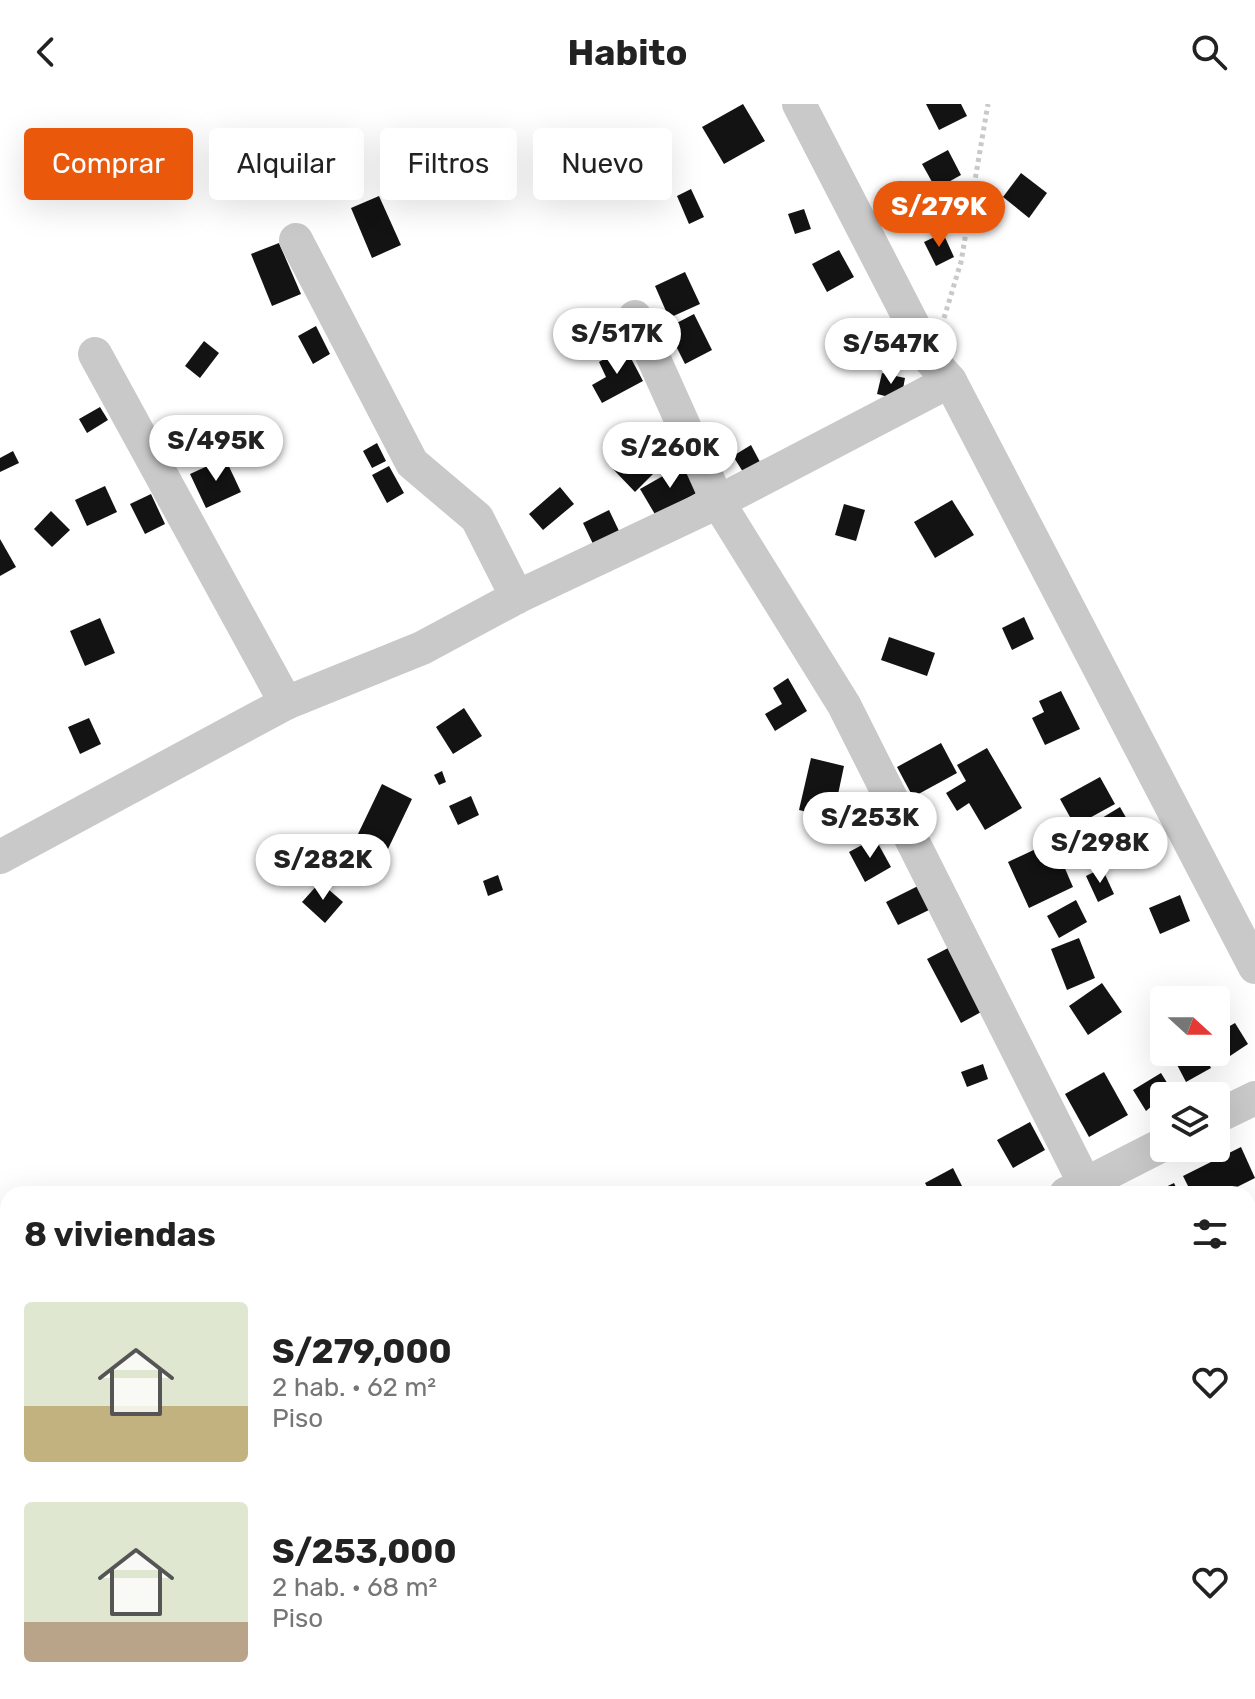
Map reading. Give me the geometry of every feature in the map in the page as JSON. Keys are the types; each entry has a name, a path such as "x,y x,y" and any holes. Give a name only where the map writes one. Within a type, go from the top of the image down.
{"street":[{"path":"799,104 1255,967"},
{"path":"296,240 412,463 477,518 517,597"},
{"path":"635,317 718,502 844,705 1078,1186"},
{"path":"95,354 286,703"},
{"path":"0,857 286,703 422,648 517,597 718,502 940,370"},
{"path":"1230,1110 1255,1098"},
{"path":"1089,1186 1150,1152"}],"path":[{"path":"940,370 988,104"}],"building":[{"path":"743,104 765,141 724,164 702,127"},
{"path":"926,104 961,104 967,116 939,130"},
{"path":"948,150 961,175 936,189 922,164"},
{"path":"1021,173 1047,193 1029,218 1003,197"},
{"path":"691,189 704,217 689,224 677,196"},
{"path":"379,196 401,245 372,258 351,208"},
{"path":"804,209 811,229 795,234 788,214"},
{"path":"943,233 954,257 936,266 924,242"},
{"path":"279,243 301,294 272,306 251,254"},
{"path":"839,250 854,277 827,292 812,264"},
{"path":"685,272 700,304 669,318 655,286"},
{"path":"694,314 712,350 685,364 667,328"},
{"path":"316,326 330,354 313,364 298,336"},
{"path":"204,341 219,353 200,378 185,366"},
{"path":"625,347 643,381 602,403 592,385 606,377 599,362"},
{"path":"882,373 905,378 901,400 877,394"},
{"path":"100,407 108,420 87,433 79,419"},
{"path":"377,443 386,461 372,468 363,451"},
{"path":"751,445 760,462 743,472 733,456"},
{"path":"13,451 19,463 0,472 0,458"},
{"path":"630,451 653,474 635,492 613,469"},
{"path":"225,458 241,492 206,508 190,474"},
{"path":"684,464 700,491 656,516 640,489"},
{"path":"389,466 404,493 387,503 372,475"},
{"path":"105,486 117,512 87,526 75,500"},
{"path":"560,487 574,504 543,530 529,514"},
{"path":"151,494 165,524 145,534 130,504"},
{"path":"952,500 974,535 935,558 914,522"},
{"path":"844,504 865,510 856,541 835,535"},
{"path":"609,510 620,533 594,546 583,523"},
{"path":"51,511 70,530 52,547 34,529"},
{"path":"0,539 16,567 0,576"},
{"path":"1024,617 1034,639 1012,650 1002,628"},
{"path":"100,618 115,653 85,666 70,631"},
{"path":"889,637 935,653 927,676 881,660"},
{"path":"788,678 807,711 775,731 765,714 782,704 773,688"},
{"path":"1061,691 1080,729 1045,745 1032,718 1044,712 1039,701"},
{"path":"464,708 482,736 453,754 436,727"},
{"path":"89,718 101,744 80,754 68,727"},
{"path":"941,743 957,773 913,797 897,767"},
{"path":"987,748 1022,808 985,830 969,803 957,811 946,793 966,781 957,765"},
{"path":"811,758 844,766 833,818 799,810"},
{"path":"442,771 446,782 439,785 434,775"},
{"path":"1100,777 1115,804 1075,826 1060,799"},
{"path":"382,784 412,799 388,849 358,834"},
{"path":"471,796 479,815 458,825 449,806"},
{"path":"1120,807 1141,844 1117,858 1097,821"},
{"path":"875,838 891,867 865,882 849,852"},
{"path":"1053,841 1073,887 1029,908 1008,862"},
{"path":"1102,868 1114,894 1098,902 1086,876"},
{"path":"498,875 503,890 488,896 483,881"},
{"path":"320,882 343,902 325,923 302,902"},
{"path":"918,886 929,910 898,925 886,902"},
{"path":"1180,895 1190,921 1160,934 1149,908"},
{"path":"1076,900 1087,922 1059,938 1047,916"},
{"path":"1079,938 1095,978 1067,990 1051,949"},
{"path":"950,947 983,1011 961,1023 927,959"},
{"path":"1102,983 1122,1012 1088,1035 1069,1006"},
{"path":"1235,1023 1248,1044 1230,1056 1230,1026"},
{"path":"983,1064 988,1079 967,1087 961,1072"},
{"path":"1178,1066 1210,1066 1211,1068 1186,1082"},
{"path":"1104,1072 1128,1115 1089,1137 1065,1094"},
{"path":"1161,1073 1167,1082 1150,1082 1150,1108 1146,1111 1133,1090"},
{"path":"1030,1122 1045,1150 1013,1168 997,1140"},
{"path":"1241,1147 1255,1178 1239,1186 1188,1186 1183,1176 1211,1162 1230,1162 1230,1152"},
{"path":"953,1168 962,1186 927,1186 925,1183"}]}
